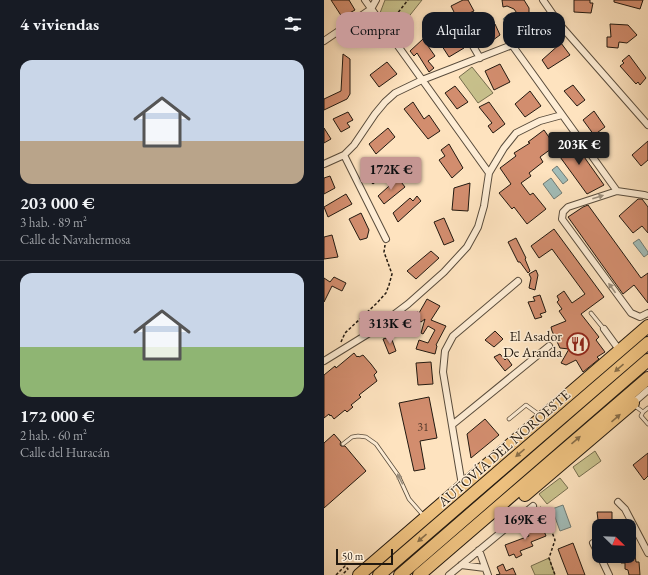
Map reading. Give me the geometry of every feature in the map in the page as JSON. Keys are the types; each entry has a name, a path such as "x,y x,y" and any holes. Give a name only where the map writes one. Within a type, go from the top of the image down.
{"highway":[{"path":"359,575 648,326"},
{"name":"AUTOVÍA DEL NOROESTE","path":"379,575 648,343"},
{"path":"400,575 648,360"},
{"path":"420,575 648,378"},
{"path":"429,575 578,451 633,403"}],"street":[{"path":"365,0 373,12"},
{"path":"324,41 371,9 376,0"},
{"path":"543,0 551,12"},
{"path":"565,31 648,125"},
{"path":"399,48 488,173"},
{"path":"474,48 480,58"},
{"path":"324,164 344,155 354,145 375,114 395,93 422,80 505,48"},
{"path":"514,48 617,191"},
{"path":"324,361 371,332 408,304 444,272 467,246 478,227 484,206 488,173 504,148 516,133 540,121 562,115"},
{"path":"344,155 386,239"},
{"path":"648,196 617,191 568,207 563,212 562,219 631,313 637,317 643,317 648,314"},
{"path":"462,485 443,372 445,352 454,336 518,281"},
{"path":"604,329 620,351"},
{"path":"452,425 549,346"},
{"path":"633,403 648,390"},
{"path":"460,466 468,472 476,474"},
{"path":"618,502 625,509 648,553"},
{"path":"449,575 532,506"},
{"path":"479,550 488,575"},
{"path":"603,563 609,575"},
{"path":"461,565 485,568"}],"lane":[{"path":"591,313 604,329"},
{"path":"633,403 643,412"},
{"path":"509,419 526,405 542,417"},
{"path":"648,408 641,416 648,424"},
{"path":"343,444 352,437 366,437 376,444 393,467 406,490 409,499 425,517"}],"path":[{"path":"400,12 408,0"},
{"path":"342,350 341,341 345,333 386,293 392,274 384,252 386,239"},
{"path":"532,506 540,507 544,511 555,540 550,558 555,575"},
{"path":"336,575 345,566 348,569 342,575"}],"shaded area":[{"path":"385,0 422,0 412,12 380,12"},
{"path":"472,67 493,93 478,103 459,77"},
{"path":"595,451 601,461 579,477 573,467"},
{"path":"560,478 568,488 547,504 539,494"},
{"path":"549,558 555,575 535,575 531,566"}],"water":[{"path":"557,166 568,180 563,184 552,170"},
{"path":"551,178 562,193 554,199 543,184"},
{"path":"639,239 648,252 648,254 644,257 633,243"},
{"path":"563,505 571,527 560,531 552,509"}],"building":[{"path":"331,0 349,0 355,10 351,12 339,12"},
{"path":"463,0 468,0 474,11 454,12 451,6"},
{"path":"502,0 524,0 529,8 529,12 516,12 514,9 507,6 503,7"},
{"path":"574,0 590,0 590,3 593,3 591,13 574,12"},
{"path":"614,0 643,0 640,9 614,2"},
{"path":"495,24 500,35 495,39"},
{"path":"610,24 628,25 637,35 627,43 619,42 618,48 607,47 607,37 611,37"},
{"path":"422,40 422,48 429,48 435,56 428,61 434,68 429,72 417,53 414,56 410,51"},
{"path":"443,48 464,48 449,57"},
{"path":"555,48 565,48 570,55 548,69 542,60"},
{"path":"343,54 350,59 350,94 347,99 324,110 324,99 341,91"},
{"path":"629,55 646,78 640,85 638,82 636,84 620,66 624,63 622,61"},
{"path":"387,62 397,74 379,87 370,75"},
{"path":"500,64 510,82 494,90 485,71"},
{"path":"573,85 585,100 577,106 564,91"},
{"path":"455,86 468,102 457,109 445,93"},
{"path":"530,91 541,106 525,117 515,104"},
{"path":"413,102 424,119 429,115 440,131 428,139 404,109"},
{"path":"489,102 505,124 493,133 488,126 492,123 479,107"},
{"path":"594,111 605,127 594,135 583,120"},
{"path":"348,112 353,120 347,123 350,127 341,132 333,119"},
{"path":"324,128 331,139 324,143"},
{"path":"388,128 395,137 376,154 369,144"},
{"path":"544,130 555,146 540,157 543,162 529,173 531,176 521,183 530,195 533,193 546,209 527,224 514,207 512,209 499,193 511,184 500,168 516,156 514,153 530,143 528,142"},
{"path":"570,137 604,185 587,194 555,150"},
{"path":"648,141 648,160 641,166 632,155"},
{"path":"449,144 463,168 452,178 439,160 445,156 441,150"},
{"path":"383,161 391,169 373,184 365,177"},
{"path":"330,176 335,188 324,194 324,178"},
{"path":"398,178 405,187 384,204 378,196"},
{"path":"470,183 468,211 452,210 454,188"},
{"path":"346,194 352,204 328,217 324,207"},
{"path":"417,196 421,201 398,222 393,213 410,198 413,201"},
{"path":"638,199 642,199 648,207 648,233 642,226 633,233 619,216"},
{"path":"588,205 641,278 648,273 648,303 634,285 623,294 568,217"},
{"path":"361,213 369,230 367,238 360,240 349,219"},
{"path":"444,218 454,241 444,245 434,222"},
{"path":"554,229 604,297 581,314 599,337 596,340 605,352 597,357 599,359 583,372 576,360 566,365 561,363 569,349 560,348 551,327 566,321 559,311 562,309 557,302 559,300 557,296 564,291 572,303 585,294 552,249 539,258 531,246"},
{"path":"332,235 338,257 324,259 324,237"},
{"path":"516,238 526,258 525,259 530,271 528,273 520,262 518,262 508,242"},
{"path":"431,251 439,258 416,279 407,271"},
{"path":"536,270 538,275 535,290 529,288 531,278 529,274"},
{"path":"334,277 346,283 342,291 332,286 324,302 324,278 330,282"},
{"path":"540,295 546,312 540,314 542,317 535,319 528,302 535,301 533,297"},
{"path":"427,299 440,306 431,320 446,326 436,345 435,354 416,349 419,340 428,343 435,330 428,326 423,334 421,333 425,319 421,322 414,318 417,311 419,313"},
{"path":"405,321 411,329 406,333 404,330 398,334 393,328"},
{"path":"495,331 503,339 494,347 485,340"},
{"path":"391,337 396,351 389,354 383,339"},
{"path":"354,353 357,357 363,355 371,364 377,372 374,375 377,381 359,395 361,397 351,405 353,407 347,412 345,410 334,419 329,414 324,418 324,375 335,366 336,368"},
{"path":"500,354 505,360 507,358 512,365 505,371 494,357"},
{"path":"431,362 433,384 418,385 416,363"},
{"path":"429,397 437,438 420,441 425,469 414,471 399,403"},
{"path":"485,419 499,435 471,458 467,434"},
{"path":"334,434 341,442 341,446 345,446 366,471 324,508 324,443"},
{"path":"648,453 648,476 644,480 633,465"},
{"path":"597,512 612,512 612,519 598,519"},
{"path":"533,525 535,529 542,526 546,536 531,542 533,546 520,551 522,555 516,558 514,554 509,556 505,545 529,536 526,528"},
{"path":"573,543 585,575 568,575 558,549"},
{"path":"639,562 640,575 629,575 628,570 625,569 625,563"},
{"path":"503,564 506,571 513,568 516,575 496,575 500,574 497,567"}],"place":[{"name":"El Asador De Aranda","path":"578,344"}]}
